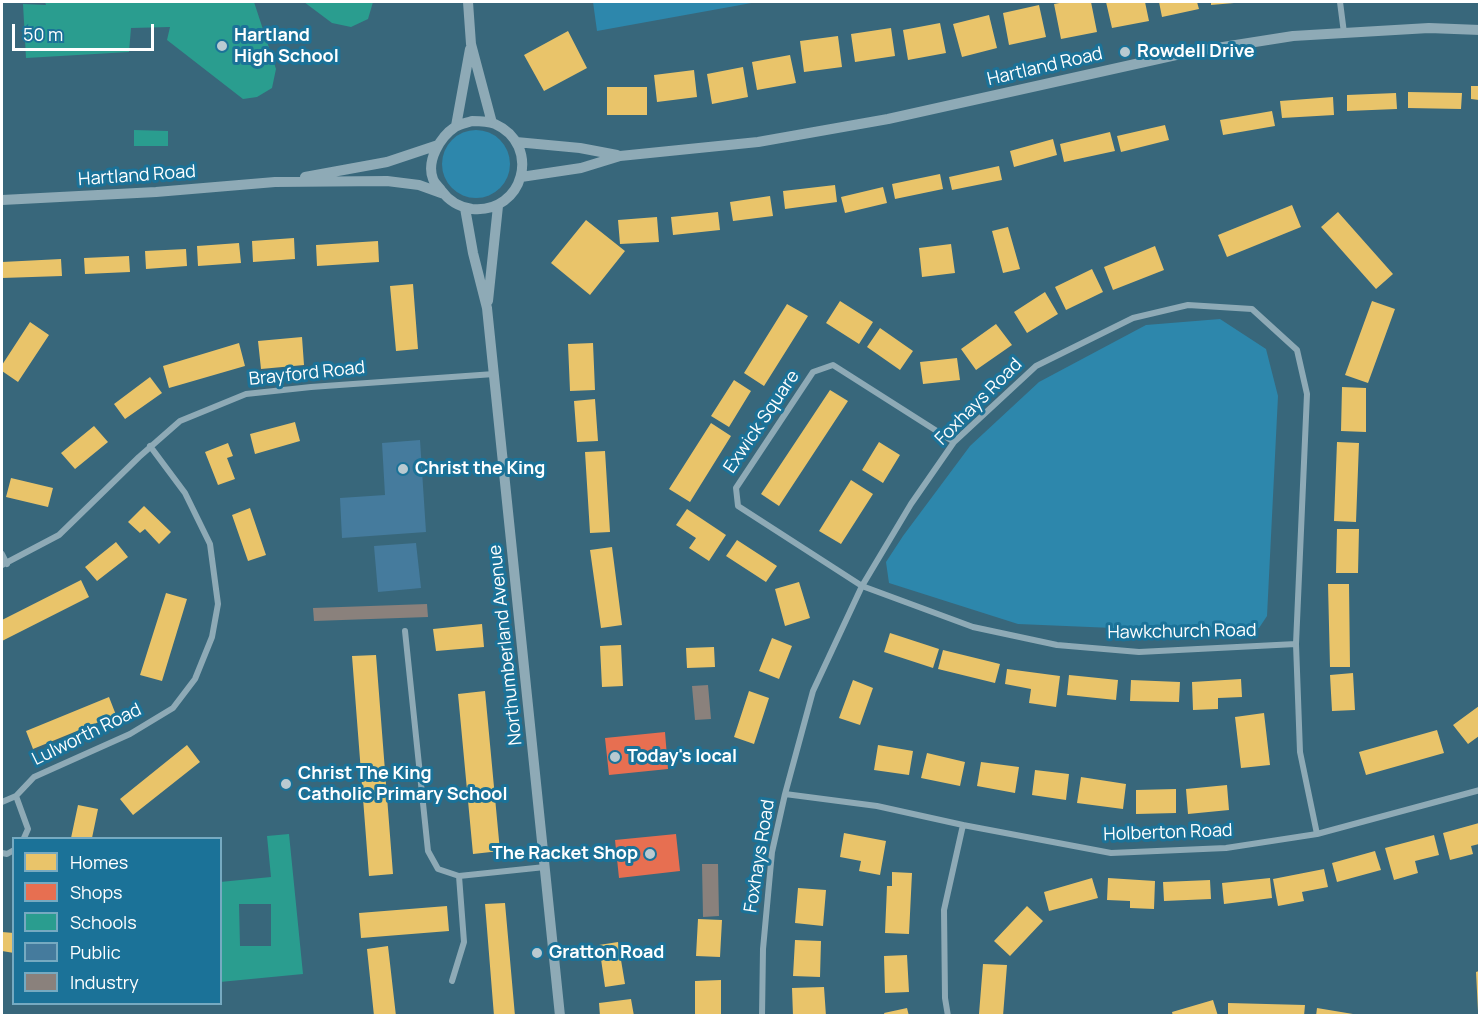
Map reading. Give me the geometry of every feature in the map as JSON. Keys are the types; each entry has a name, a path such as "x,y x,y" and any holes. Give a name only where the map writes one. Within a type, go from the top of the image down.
{"street":[{"path":"468,2 471,44 492,123"},
{"path":"1340,2 1344,33"},
{"name":"Hartland Road","path":"521,177 581,168 620,156 758,142 888,119 1185,53 1293,36 1429,28 1479,30"},
{"path":"456,126 471,44"},
{"path":"472,121 492,123 506,130 516,142 523,159 521,177 509,197 498,206 482,210 465,208 451,201 433,178 432,160 438,146 444,135 456,126 472,121"},
{"name":"Hartland Road","path":"516,142 580,148 620,156"},
{"name":"Hartland Road","path":"275,182 387,162 438,146"},
{"name":"Hartland Road","path":"2,200 156,192 275,182 387,181 419,185 444,194"},
{"name":"Northumberland Avenue","path":"487,308 498,206"},
{"name":"Northumberland Avenue","path":"465,208 473,253 487,308 560,1016"},
{"name":"Foxhays Road","path":"762,1016 762,949 772,852 784,794 813,691 862,586 911,504 954,442 1036,366 1133,318 1188,305 1252,309 1297,350 1306,394 1296,644 1300,752 1317,834"},
{"name":"Exwick Square","path":"862,586 738,506 736,488 813,372 833,364 954,442"},
{"name":"Brayford Road","path":"4,564 59,535 150,446 180,421 246,394 494,374"},
{"name":"Lulworth Road","path":"2,802 16,796 34,777 130,734 173,708 195,679 213,637 218,604 210,544 185,493 150,446"},
{"path":"2,554 4,564"},
{"name":"Hawkchurch Road","path":"862,586 973,627 1058,645 1139,652 1296,644"},
{"path":"405,631 428,851 438,870 459,876 546,867"},
{"name":"Holberton Road","path":"784,794 877,806 1111,853 1226,848 1317,834 1479,790"},
{"path":"16,796 28,829 24,837"},
{"path":"948,1016 945,998 944,910 963,825"},
{"path":"452,981 464,942 459,876"}],"shaded area":[{"path":"593,2 757,2 597,31"},
{"path":"483,130 495,136 504,145 510,157 508,177 500,188 483,198 469,198 452,188 444,177 442,157 452,140 463,132"},
{"path":"1220,319 1266,349 1278,396 1267,616 1259,628 1113,628 1018,624 889,583 886,562 970,446 1039,382 1146,325"}],"building: Homes":[{"path":"1091,2 1097,32 1061,39 1054,4"},
{"path":"1106,2 1145,2 1149,21 1112,28"},
{"path":"1159,2 1197,2 1199,9 1162,17"},
{"path":"1211,2 1234,2 1234,3 1211,5"},
{"path":"1039,5 1046,37 1009,45 1003,13"},
{"path":"989,15 997,48 962,57 953,24"},
{"path":"940,23 946,53 908,60 903,30"},
{"path":"891,28 895,56 855,62 851,34"},
{"path":"568,31 587,68 544,91 524,55"},
{"path":"838,36 842,67 804,72 800,41"},
{"path":"790,55 796,83 757,90 752,62"},
{"path":"743,67 748,97 712,104 707,74"},
{"path":"694,70 697,97 657,102 654,75"},
{"path":"1471,86 1479,86 1479,100 1471,99"},
{"path":"607,87 647,87 647,115 607,115"},
{"path":"1408,92 1462,93 1461,109 1408,108"},
{"path":"1396,93 1397,109 1347,111 1347,95"},
{"path":"1333,97 1334,115 1282,118 1280,101"},
{"path":"1272,111 1275,126 1223,135 1220,120"},
{"path":"1165,125 1169,140 1121,152 1117,136"},
{"path":"1110,132 1115,151 1064,162 1060,144"},
{"path":"1053,139 1057,155 1014,167 1010,151"},
{"path":"999,166 1002,180 952,190 949,177"},
{"path":"940,174 943,189 895,199 892,184"},
{"path":"835,185 837,202 785,209 783,191"},
{"path":"883,187 887,203 845,213 841,197"},
{"path":"770,196 773,216 733,221 730,202"},
{"path":"1292,205 1301,227 1227,257 1218,235"},
{"path":"718,212 720,230 673,235 671,217"},
{"path":"1338,212 1393,274 1376,289 1321,227"},
{"path":"657,217 659,242 620,244 618,220"},
{"path":"586,220 625,251 590,295 551,263"},
{"path":"1008,227 1020,269 1003,273 992,231"},
{"path":"294,238 295,259 253,262 252,241"},
{"path":"378,241 379,262 317,266 316,245"},
{"path":"239,243 241,263 198,266 197,246"},
{"path":"951,244 955,273 922,277 919,248"},
{"path":"1155,246 1164,270 1113,290 1104,267"},
{"path":"186,249 187,266 146,269 145,251"},
{"path":"129,256 130,272 85,274 84,258"},
{"path":"61,259 62,276 2,278 2,262"},
{"path":"1092,269 1103,292 1066,310 1055,287"},
{"path":"413,284 418,349 396,351 390,286"},
{"path":"1045,292 1058,314 1027,333 1014,312"},
{"path":"840,301 873,322 859,344 826,323"},
{"path":"1372,301 1395,309 1368,383 1345,375"},
{"path":"787,304 808,316 764,386 744,373"},
{"path":"30,322 49,335 18,382 2,371 2,365"},
{"path":"996,324 1012,345 976,370 961,349"},
{"path":"880,328 913,351 900,370 867,347"},
{"path":"302,337 304,365 261,369 258,341"},
{"path":"239,343 245,366 169,388 163,366"},
{"path":"593,343 595,390 570,391 568,344"},
{"path":"957,358 960,380 923,384 920,362"},
{"path":"150,377 162,393 125,419 114,404"},
{"path":"734,380 751,391 729,427 711,416"},
{"path":"1342,387 1366,388 1366,432 1341,431"},
{"path":"830,390 848,401 779,506 761,494"},
{"path":"595,399 598,441 577,442 574,401"},
{"path":"295,422 300,441 255,454 250,434"},
{"path":"711,423 731,436 690,502 669,489"},
{"path":"94,426 108,442 75,469 61,453"},
{"path":"879,442 900,455 883,483 862,470"},
{"path":"1337,442 1359,443 1356,522 1334,521"},
{"path":"228,443 233,456 227,458 235,479 218,485 205,452"},
{"path":"605,451 610,532 590,533 585,452"},
{"path":"11,478 53,488 48,507 6,497"},
{"path":"851,480 873,494 841,544 819,531"},
{"path":"144,506 171,532 159,544 145,529 140,533 128,522"},
{"path":"250,508 266,555 248,561 232,515"},
{"path":"687,509 726,535 709,561 689,548 696,538 676,525"},
{"path":"1337,529 1359,529 1358,573 1336,573"},
{"path":"737,540 777,566 766,582 726,556"},
{"path":"116,542 128,557 97,581 85,567"},
{"path":"612,547 622,625 601,628 590,550"},
{"path":"81,580 89,597 2,641 2,620"},
{"path":"799,582 810,618 785,626 775,589"},
{"path":"1328,584 1349,584 1350,667 1330,667"},
{"path":"166,593 187,599 162,681 140,675"},
{"path":"482,624 484,647 436,651 433,629"},
{"path":"890,633 939,649 933,668 884,652"},
{"path":"772,638 792,646 779,679 759,671"},
{"path":"621,645 623,686 602,687 600,646"},
{"path":"714,647 715,667 687,668 686,648"},
{"path":"943,650 1000,664 995,683 938,669"},
{"path":"376,655 393,874 369,876 352,656"},
{"path":"1007,669 1060,676 1056,707 1029,703 1031,689 1005,684"},
{"path":"1353,673 1355,710 1332,711 1330,675"},
{"path":"1069,675 1118,680 1116,700 1067,695"},
{"path":"1241,679 1242,697 1218,698 1218,709 1193,710 1192,682"},
{"path":"853,680 873,688 860,725 839,718"},
{"path":"1131,680 1180,682 1179,702 1130,701"},
{"path":"485,691 500,851 473,854 458,694"},
{"path":"749,691 769,698 754,744 734,737"},
{"path":"109,697 116,715 33,749 26,731"},
{"path":"1479,706 1479,736 1468,744 1453,725"},
{"path":"1264,713 1270,765 1241,768 1235,717"},
{"path":"1437,730 1444,753 1366,775 1359,752"},
{"path":"187,745 200,762 133,815 120,799"},
{"path":"878,745 913,751 909,775 874,770"},
{"path":"927,753 965,762 960,786 921,778"},
{"path":"981,762 1019,767 1015,793 977,786"},
{"path":"1035,770 1069,774 1066,800 1032,795"},
{"path":"1081,777 1126,784 1123,809 1077,803"},
{"path":"1227,785 1229,810 1188,814 1186,789"},
{"path":"1176,789 1176,813 1136,814 1136,790"},
{"path":"78,805 98,809 92,837 71,837"},
{"path":"1479,823 1479,844 1471,846 1473,854 1450,860 1443,833"},
{"path":"844,833 886,841 880,875 859,871 861,861 840,857"},
{"path":"1434,835 1439,855 1415,861 1418,873 1394,880 1385,848"},
{"path":"1375,851 1381,870 1337,882 1332,863"},
{"path":"1324,869 1328,887 1302,892 1304,901 1278,906 1273,879"},
{"path":"892,872 912,873 909,934 885,933 887,886 892,886"},
{"path":"1092,878 1098,898 1049,911 1044,892"},
{"path":"1108,878 1155,881 1154,909 1130,908 1130,901 1107,900"},
{"path":"1270,878 1272,898 1224,904 1222,883"},
{"path":"1210,880 1211,899 1164,901 1163,882"},
{"path":"798,888 826,890 823,926 795,923"},
{"path":"505,903 515,1016 494,1016 485,904"},
{"path":"447,906 449,931 361,938 359,913"},
{"path":"1027,906 1043,921 1010,956 994,941"},
{"path":"698,919 722,920 720,957 696,956"},
{"path":"2,932 12,933 12,953 2,951"},
{"path":"795,940 821,941 820,977 793,976"},
{"path":"618,942 625,984 605,987 599,945"},
{"path":"388,946 396,1016 374,1016 367,949"},
{"path":"907,955 909,992 885,993 884,956"},
{"path":"983,964 1007,965 1003,1016 979,1014"},
{"path":"1479,971 1479,1011 1478,1011 1476,972"},
{"path":"721,980 721,1016 695,1016 695,981"},
{"path":"824,987 826,1016 793,1016 792,988"},
{"path":"631,999 634,1016 600,1016 599,1003"},
{"path":"1213,1000 1218,1016 1173,1016 1172,1012"},
{"path":"1228,1003 1305,1005 1304,1016 1228,1016"},
{"path":"907,1008 909,1016 885,1016 884,1013"},
{"path":"1317,1008 1353,1014 1353,1016 1316,1016"}],"building: Shops":[{"path":"665,732 668,769 609,775 605,738"},
{"path":"676,834 680,871 619,878 615,840"}],"building: Schools":[{"path":"45,2 254,2 276,69 272,88 257,97 243,99 167,40 170,27 131,28 129,52 26,58 23,4 46,5"},
{"path":"304,2 373,2 368,19 351,27 332,23"},
{"path":"134,130 168,131 168,146 134,146"},
{"path":"289,834 303,974 222,982 222,882 271,877 267,836","holes":["239,904 271,904 271,946 240,946"]}],"building: Public":[{"name":"Christ the King","path":"420,440 426,532 342,538 340,498 385,495 382,443"},
{"path":"416,543 421,588 378,592 374,546"}],"building: Industry":[{"path":"427,604 428,617 314,621 313,608"},
{"path":"708,685 711,719 695,720 692,686"},
{"path":"702,864 718,864 719,916 703,917"}],"place":[{"name":"Hartland High School","path":"222,46"},
{"name":"Rowdell Drive","path":"1125,52"},
{"name":"Christ the King","path":"403,469"},
{"name":"Today's local","path":"615,757"},
{"name":"Christ The King Catholic Primary School","path":"286,784"},
{"name":"The Racket Shop","path":"650,854"},
{"name":"Gratton Road","path":"537,953"}]}
